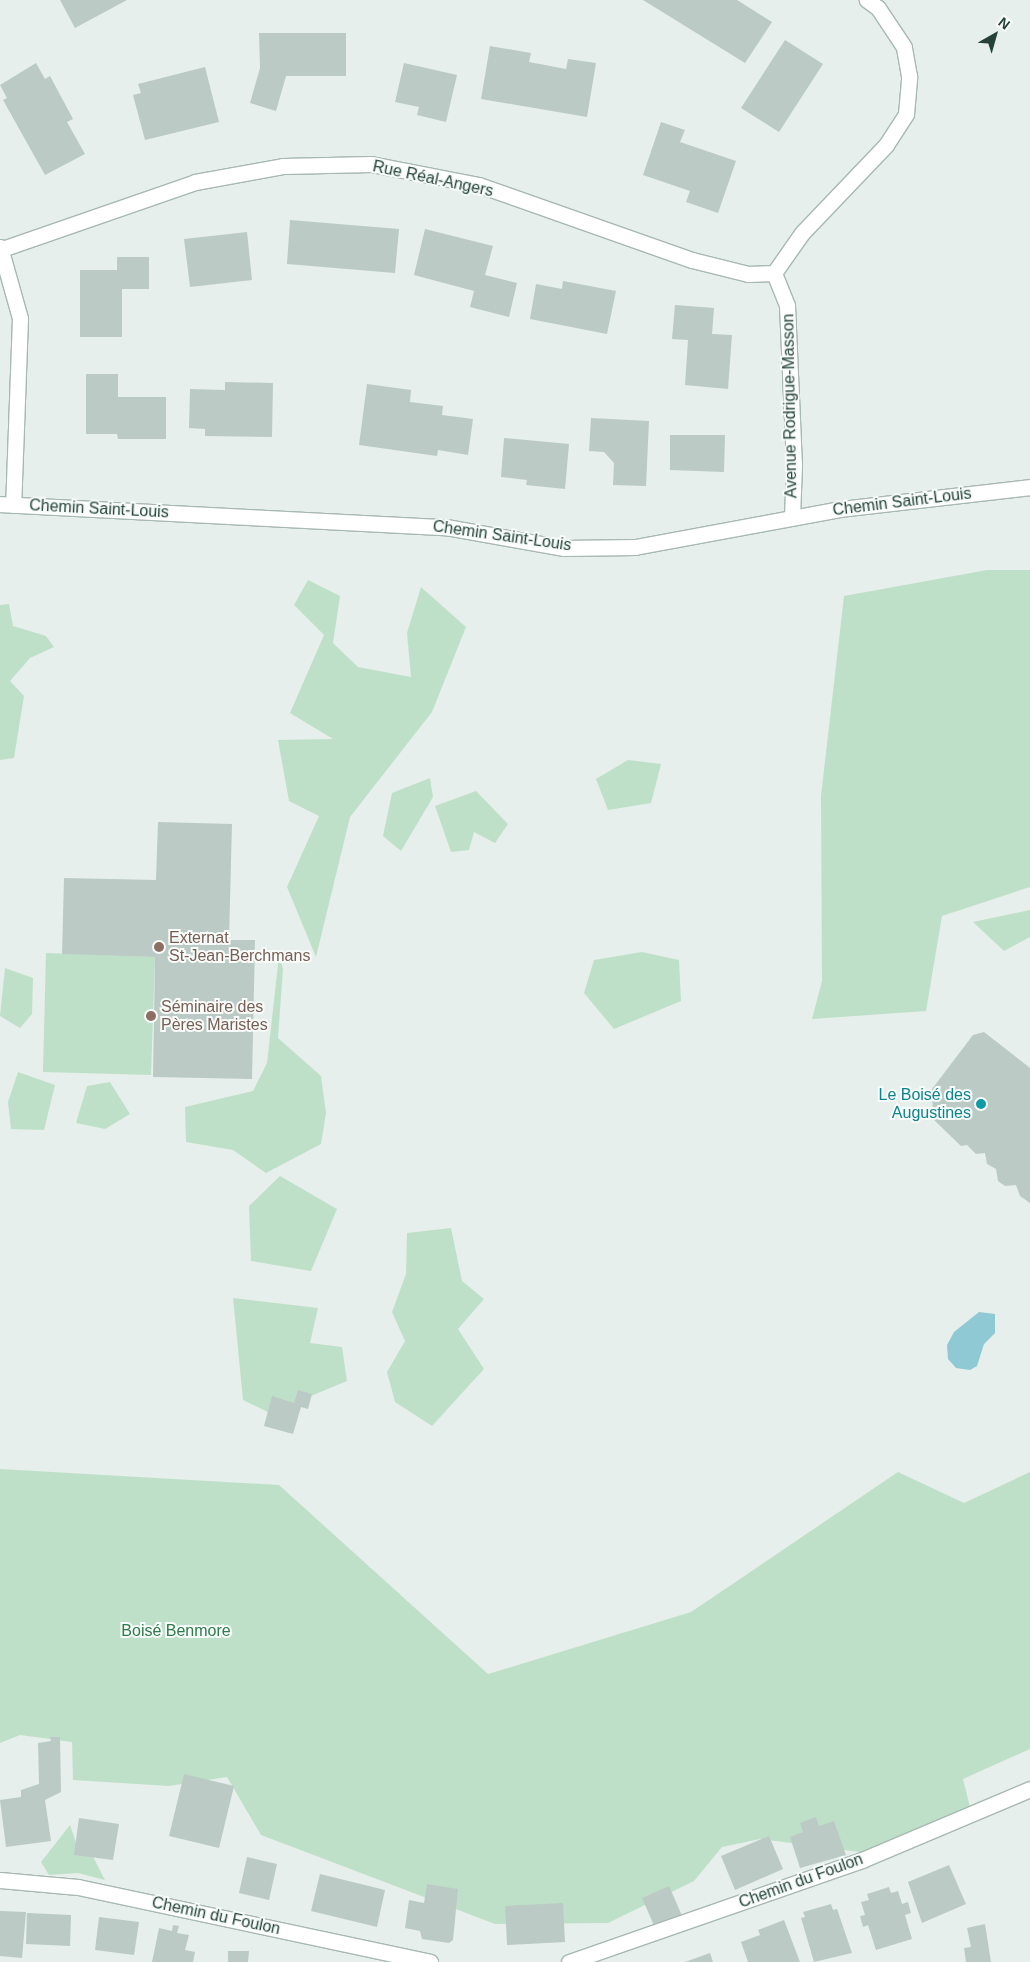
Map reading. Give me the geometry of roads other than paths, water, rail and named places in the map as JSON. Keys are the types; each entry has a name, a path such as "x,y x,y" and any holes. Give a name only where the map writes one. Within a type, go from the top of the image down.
{"street":[{"path":"774,273 802,233 886,145 906,114 909,76 904,47 878,8 867,0"},
{"name":"Rue Réal-Angers","path":"1,248 194,182 283,166 371,164 479,185 692,260 748,274 774,273"},
{"path":"1,248 20,318 6,504"},
{"name":"Avenue Rodrigue-Masson","path":"774,273 787,305 794,465 792,517"},
{"name":"Chemin Saint-Louis","path":"6,504 446,527 564,548 635,547 792,517 1030,486"},
{"name":"Chemin du Foulon","path":"568,1962 862,1860 1030,1789"},
{"name":"Chemin du Foulon","path":"0,1880 78,1887 430,1962"}],"water":[{"path":"979,1312 995,1314 995,1333 984,1344 977,1366 970,1370 956,1368 948,1359 947,1345 954,1332"}],"place":[{"name":"Externat St-Jean-Berchmans","path":"159,947"},
{"name":"Séminaire des Pères Maristes","path":"151,1016"},
{"name":"Le Boisé des Augustines","path":"981,1104"}],"park label":[{"name":"Boisé Benmore","path":"176,1631"}]}
